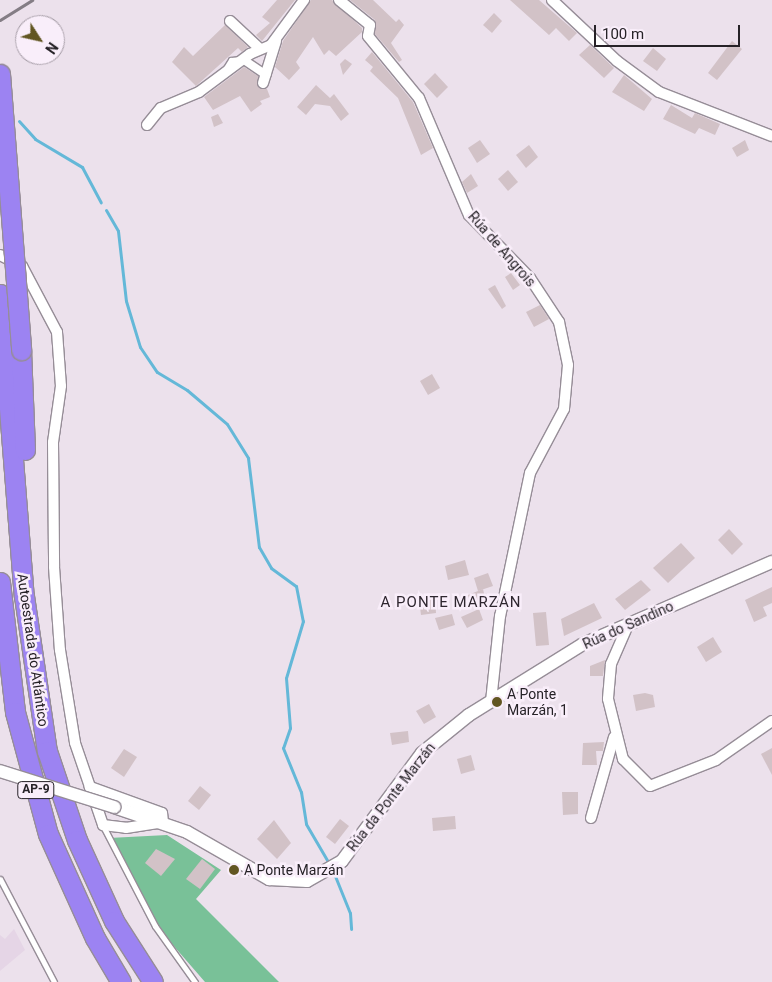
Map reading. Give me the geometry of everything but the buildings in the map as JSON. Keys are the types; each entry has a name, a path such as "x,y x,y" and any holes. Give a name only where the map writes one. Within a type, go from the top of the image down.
{"highway":[{"path":"0,74 13,350"},
{"path":"0,294 13,350"},
{"name":"Autoestrada do Atlántico","path":"13,350 29,553 24,596 47,751 77,840 114,921 153,982"},
{"name":"Autoestrada do Atlántico","path":"0,582 11,694 48,834 95,938 121,982"}],"street":[{"path":"244,60 265,79 276,41 304,0"},
{"name":"Rúa de Angrois","path":"339,0 370,25 368,36 419,98 469,215 530,278 559,322 568,365 564,409 530,473 500,616 491,701"},
{"path":"552,0 659,92 772,136"},
{"path":"230,20 260,49"},
{"path":"148,125 161,108 192,96 260,49 276,41"},
{"path":"0,255 22,266 58,332 61,386 53,442 57,615 75,743 103,825 126,828 163,822"},
{"name":"Rúa do Sandino","path":"491,701 583,644 772,562"},
{"path":"628,624 611,664 608,699 614,737 623,759 650,786 658,785 716,760 772,722"},
{"name":"Rúa da Ponte Marzán","path":"163,822 263,876 291,883 318,877 342,861 422,753 491,701"},
{"path":"591,818 614,737"},
{"path":"0,771 163,822"},
{"path":"90,787 162,813 163,822"}],"lane":[{"path":"103,825 155,926 195,982"},
{"path":"0,879 54,982"}],"shaded area":[{"path":"14,929 25,950 0,971 0,935 5,939"}],"green space":[{"path":"167,835 221,870 196,899 279,982 205,982 159,929 109,838"}],"waterway":[{"path":"19,121 35,139 82,167 101,202"},
{"path":"106,210 118,231 126,301 140,347 157,372 187,390 227,424 248,458 259,547 271,568 296,586 303,621 286,678 290,728 283,748 301,792 306,824 330,865"},
{"path":"333,871 350,913 351,929"}],"railway":[{"path":"0,20 32,0"}],"place":[{"name":"A Ponte Marzán, 1","path":"497,702"},
{"name":"A Ponte Marzán","path":"234,870"}],"district":[{"name":"A PONTE MARZÁN","path":"451,603"}]}
